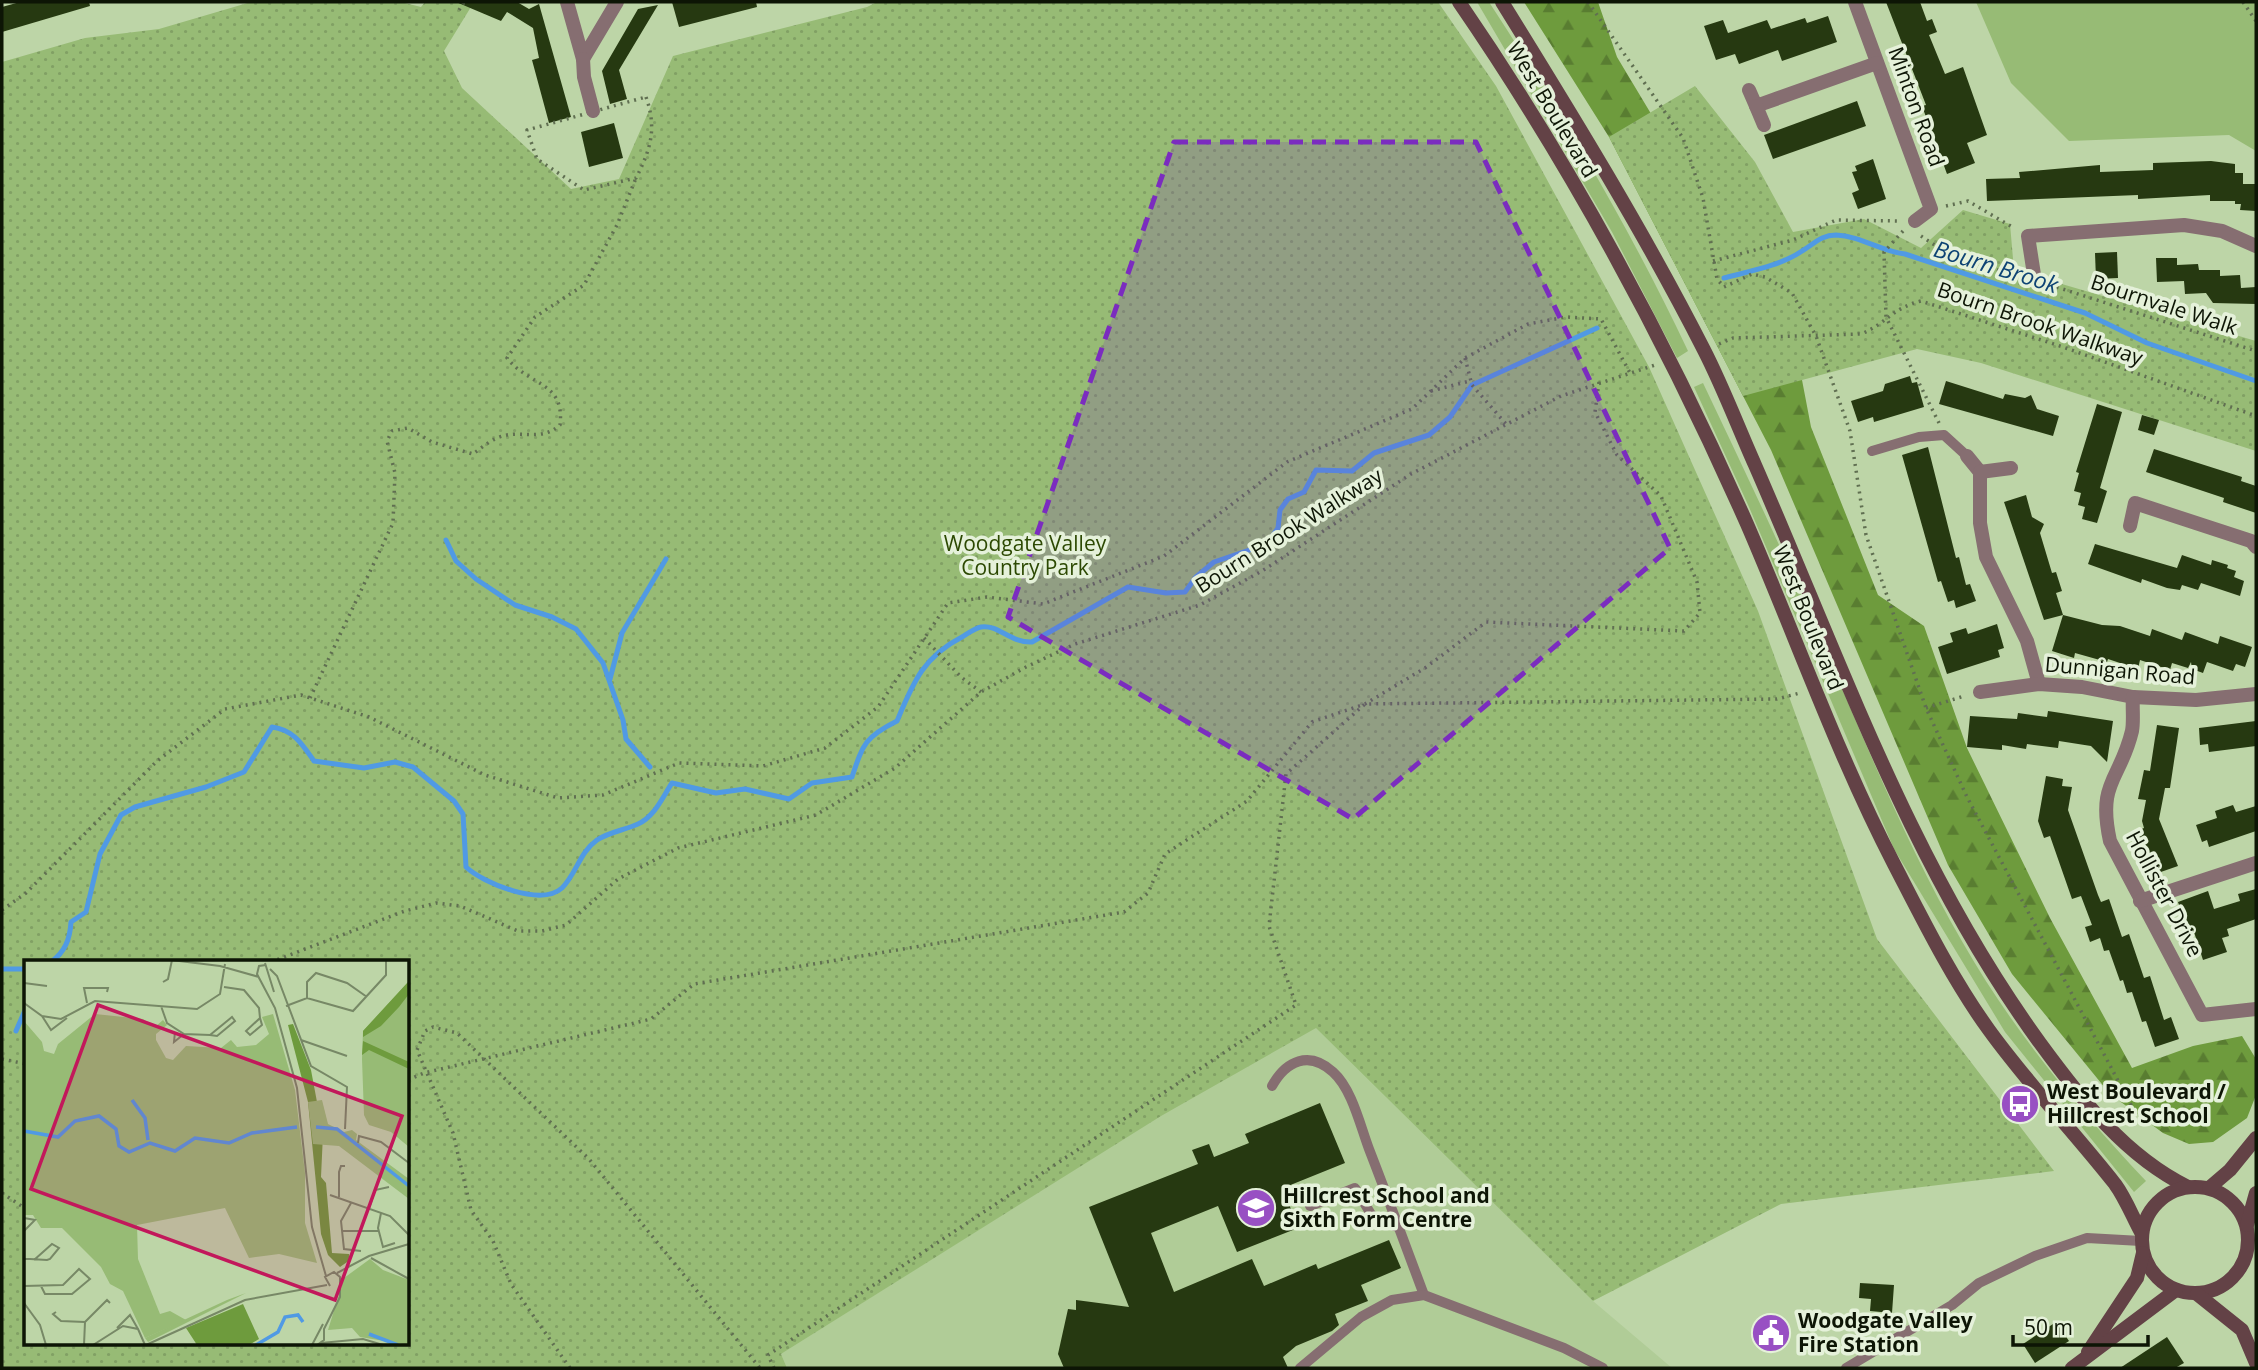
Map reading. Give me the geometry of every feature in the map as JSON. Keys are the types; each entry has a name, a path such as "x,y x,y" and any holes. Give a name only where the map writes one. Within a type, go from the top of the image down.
{"main road":[{"name":"West Boulevard","path":"1460,2 1512,80 1604,240 1682,384 1747,525 1851,777 1937,945 1986,1027 2049,1108 2117,1187 2142,1243"},
{"name":"West Boulevard","path":"1502,2 1634,222 1704,351 1882,763 1920,847 1957,915 2010,1002 2073,1087 2120,1139 2162,1175 2188,1187"},
{"path":"2209,1188 2230,1170 2256,1138"},
{"path":"2077,1365 2137,1278 2144,1223 2157,1203 2176,1190 2188,1187 2209,1188 2232,1202 2247,1225"},
{"path":"2142,1243 2155,1276 2176,1290 2197,1294 2221,1287 2231,1280 2245,1260 2248,1248 2247,1225 2256,1194"},
{"path":"2248,1248 2256,1265"},
{"path":"2077,1365 2176,1290"},
{"path":"2197,1294 2242,1330 2256,1363"}],"street":[{"path":"567,2 583,59 584,77 593,111"},
{"path":"583,59 617,2"},
{"name":"Minton Road","path":"1855,2 1931,209"},
{"path":"1756,106 1877,64"},
{"path":"1749,90 1764,125"},
{"path":"1915,221 1931,209"},
{"path":"2035,281 2028,236 2184,225 2222,231 2256,246"},
{"path":"1967,456 1980,472 1980,523 1986,557 2027,641 2039,684"},
{"path":"1980,472 2011,468"},
{"path":"2130,526 2135,503 2250,541 2256,547"},
{"name":"Dunnigan Road","path":"1980,692 2039,684 2082,687 2133,697 2196,700 2256,694"},
{"name":"Hollister Drive","path":"2133,697 2132,730 2106,789 2105,816 2110,841 2140,901 2173,955 2202,1015 2256,1009"},
{"path":"2140,901 2256,863"}],"lane":[{"path":"1872,451 1919,437 1944,435 1967,456"},
{"path":"1272,1086 1282,1068 1302,1060 1319,1062 1334,1073 1352,1104 1424,1295"},
{"path":"1310,1206 1355,1188 1374,1219 1398,1227"},
{"path":"1846,1368 1952,1305 1979,1283 2035,1256 2087,1238 2142,1243"},
{"path":"1300,1368 1361,1317 1392,1300 1424,1295 1564,1348 1603,1368"}],"path":[{"path":"459,10 464,2"},
{"path":"1588,2 1684,138 1703,198 1717,279 1724,288 1752,274 1765,277 1792,293 1816,336 1850,431 1866,535 1926,708 1967,797 2132,1105 2130,1125 2120,1139"},
{"path":"2243,2 2256,21"},
{"path":"310,698 393,523 395,473 387,441 392,431 408,428 432,442 473,454 497,438 522,433 533,437 550,434 560,425 562,408 552,390 519,374 506,358 535,317 584,285 617,225 649,153 653,137 646,97 527,130 537,159 584,190 636,178"},
{"path":"1931,209 1968,201 2028,236"},
{"path":"1713,261 1793,240 1836,220 1915,221"},
{"name":"Bournvale Walk","path":"1915,221 1923,239 1953,257 2256,351"},
{"path":"1892,239 1884,252 1886,317 1944,435"},
{"name":"Bourn Brook Walkway","path":"1733,338 1861,334 1875,328 1900,306 1921,301 1938,304 2256,416"},
{"path":"2,910 26,893 157,761 225,709 301,695 369,717 485,775 558,798 603,795 679,763 762,766 825,748 878,706 948,603 987,597 1043,604 1164,556 1287,462 1412,408 1465,358 1528,324 1566,317 1601,319 1630,373"},
{"path":"1465,358 1470,381 1482,400 1506,424"},
{"name":"Bourn Brook Walkway","path":"276,960 355,929 436,903 460,906 518,931 542,931 566,925 618,880 678,848 816,815 895,768 981,692 1075,644 1200,605 1262,570 1411,474 1506,424 1600,381 1659,364 1663,372"},
{"path":"1430,392 1470,381"},
{"path":"773,1368 768,1354 1296,1005 1269,926 1286,774 1365,704 1425,668 1486,622 1684,631 1700,612 1697,582 1661,496 1617,455 1595,412 1600,381"},
{"path":"924,638 961,677 981,692"},
{"path":"410,1079 424,1073 651,1019 694,985 1124,912 1148,893 1165,854 1247,801 1312,722 1365,704 1777,699 1809,691"},
{"path":"1926,708 1980,692"},
{"path":"570,1368 511,1284 492,1241 471,1210 453,1133 424,1073 417,1050 425,1031 433,1027 457,1033 589,1158 760,1368"},
{"path":"2,1059 24,1064"},
{"path":"2,1193 24,1208"}],"highlighted area":[{"path":"1174,142 1476,142 1670,548 1353,819 1008,617"}],"shaded area":[{"name":"Hillcrest School and Sixth Form Centre","path":"1316,1027 1593,1301 1672,1368 787,1368 781,1354 1161,1115"}],"green space":[{"name":"Woodgate Valley Country Park","path":"251,2 401,2 421,7 425,2 474,2 444,51 462,88 571,189 619,179 673,56 867,7 877,2 1438,2 1496,86 1649,367 1758,611 1877,939 2054,1171 1781,1204 1593,1301 1316,1028 1161,1116 781,1354 787,1368 2,1368 2,62 85,38 159,29"},
{"path":"1477,2 1489,2 1569,130 1619,217 1688,351 1677,358 1612,232"},
{"path":"1524,2 1598,2 1617,57 1798,359 1811,427 1878,595 1924,626 1967,748 2050,918 2132,1068 2193,1046 2242,1036 2256,1059 2256,1095 2247,1118 2213,1142 2189,1144 2163,1133 2110,1094 2012,974 1948,865 1771,450 1609,137"},
{"path":"1976,2 2256,2 2256,151 2229,135 2069,141 2011,83"},
{"path":"1695,86 1755,162 1793,232 1864,219 1921,248 1963,210 2010,224 2014,270 2256,341 2256,451 1981,363 1917,349 1743,396 1609,137"},
{"path":"1703,383 1792,573 1887,792 1942,906 1982,975 2047,1067 2146,1181 2134,1192 2005,1032 1894,849 1749,507 1694,387"}],"building":[{"path":"20,2 89,2 90,6 2,32 2,7"},
{"path":"456,2 517,2 529,9 539,4 571,117 549,123 532,60 539,58 533,28 507,12 501,21"},
{"path":"672,2 756,2 757,7 679,27"},
{"path":"1886,2 1920,2 1927,21 1932,19 1937,32 1929,35 1945,74 1963,67 1987,135 1967,143 1975,163 1947,174 1922,106 1926,105"},
{"path":"658,5 619,70 627,99 610,104 602,71 638,9"},
{"path":"1828,16 1837,42 1782,61 1778,50 1739,64 1735,54 1716,60 1704,26 1723,20 1728,33 1767,20 1771,29 1805,18 1807,23"},
{"path":"1857,101 1866,126 1773,159 1764,135"},
{"path":"614,123 623,158 589,167 581,132"},
{"path":"1873,159 1886,199 1858,209 1852,193 1859,190 1852,172 1857,171 1855,166"},
{"path":"2211,161 2235,164 2235,173 2243,173 2243,184 2256,184 2256,211 2240,210 2241,204 2235,204 2235,201 2210,201 2210,195 1987,201 1986,179 2020,178 2019,172 2100,165 2100,172 2153,170 2153,163"},
{"path":"2117,252 2118,278 2096,279 2095,253"},
{"path":"2156,258 2177,258 2177,265 2198,264 2199,270 2220,270 2220,276 2240,275 2241,288 2256,287 2256,304 2213,303 2206,293 2185,294 2184,281 2157,282"},
{"path":"1910,376 1912,383 1917,382 1924,407 1874,422 1873,417 1858,422 1851,401 1883,391 1885,384"},
{"path":"1946,381 2003,399 2005,394 2025,398 2031,395 2037,409 2059,416 2053,436 1939,404"},
{"path":"2097,404 2122,412 2100,488 2107,491 2097,523 2082,519 2085,507 2078,505 2081,493 2074,491 2079,473 2076,472"},
{"path":"2142,415 2159,420 2154,435 2138,430"},
{"path":"1928,447 1956,558 1959,557 1966,585 1970,584 1976,601 1956,608 1954,600 1948,602 1941,581 1938,582 1902,455"},
{"path":"2154,449 2242,477 2241,481 2256,486 2256,513 2223,502 2224,498 2146,472"},
{"path":"2026,495 2032,517 2044,524 2040,533 2052,573 2056,572 2062,591 2056,593 2063,615 2044,620 2004,502"},
{"path":"2095,544 2177,568 2182,555 2211,565 2212,560 2228,565 2227,568 2236,571 2234,577 2244,581 2240,596 2201,583 2198,590 2182,585 2180,590 2142,579 2141,583 2088,564"},
{"path":"2063,615 2102,625 2120,626 2150,636 2152,629 2182,640 2185,632 2218,644 2220,636 2252,647 2245,667 2236,664 2233,671 2207,662 2203,673 2192,669 2191,662 2188,668 2172,663 2170,670 2140,660 2138,669 2108,659 2107,662 2075,653 2074,658 2052,651"},
{"path":"1997,624 2004,648 1998,650 2000,657 1947,674 1938,647 1953,642 1950,633 1966,628 1968,634"},
{"path":"2048,711 2113,721 2107,762 2091,746 2059,741 2058,748 2027,744 2026,749 2002,745 2002,750 1967,747 1970,716 2017,719 2018,713 2047,717"},
{"path":"2256,721 2256,746 2209,752 2208,744 2200,745 2199,728"},
{"path":"2157,725 2179,728 2170,788 2165,788 2159,819 2178,866 2155,874 2145,844 2141,846 2136,831 2144,828 2142,821 2146,800 2138,799 2144,770 2150,771"},
{"path":"2046,776 2063,779 2062,786 2072,787 2068,810 2098,895 2101,902 2109,899 2122,937 2129,934 2144,978 2150,976 2164,1020 2171,1017 2179,1039 2155,1047 2146,1021 2142,1022 2132,992 2127,993 2123,980 2120,981 2109,950 2104,951 2100,938 2090,942 2085,927 2092,925 2081,896 2072,899 2050,836 2044,838 2038,821"},
{"path":"2233,805 2236,812 2256,806 2256,831 2209,847 2207,840 2202,842 2196,825 2217,818 2215,811"},
{"path":"2256,889 2256,919 2227,929 2229,936 2222,938 2227,952 2203,960 2194,932 2189,934 2178,902 2208,891 2214,909 2240,901 2238,894"},
{"path":"1320,1103 1345,1163 1283,1188 1298,1228 1237,1252 1218,1206 1151,1233 1174,1292 1252,1259 1264,1286 1316,1264 1318,1269 1389,1240 1401,1268 1361,1285 1368,1301 1335,1314 1339,1325 1332,1331 1296,1346 1283,1357 1288,1368 1064,1368 1058,1354 1068,1309 1076,1310 1076,1300 1129,1307 1089,1207 1198,1164 1192,1150 1209,1144 1214,1157 1249,1143 1245,1134"},
{"path":"1860,1283 1894,1285 1892,1313 1870,1311 1871,1299 1859,1298"},
{"path":"2056,1322 2069,1341 2035,1363 2023,1344"},
{"path":"2167,1337 2184,1363 2175,1368 2120,1368"}],"waterway":[{"name":"Bourn Brook","path":"1724,278 1784,261 1826,237 1845,236 2085,313 2147,343 2256,381"},
{"name":"Bourn Brook","path":"53,960 66,945 71,922 86,912 100,854 121,815 135,807 206,787 244,772 272,727 292,735 314,761 364,768 395,762 413,767 454,801 463,814 466,867 498,886 527,894 553,893 562,888 591,845 602,837 644,821 658,806 672,783 716,793 745,789 789,799 812,783 852,777 867,743 878,732 897,721 914,683 929,662 971,631 993,628 1017,640 1032,642 1128,587 1166,593 1185,592 1196,577 1214,562 1267,544 1278,528 1280,510 1288,499 1304,492 1316,470 1352,471 1374,453 1429,435 1450,417 1472,385 1597,328"},
{"path":"446,540 456,561 476,579 515,605 552,617 576,629 603,663 623,720 626,739 650,767"},
{"path":"610,679 622,633 666,559"},
{"name":"Bourn Brook","path":"2,969 24,969"},
{"path":"16,1031 24,1013"}],"place":[{"name":"West Boulevard / Hillcrest School","path":"2020,1104"},
{"name":"Hillcrest School and Sixth Form Centre","path":"1256,1208"},
{"name":"Woodgate Valley Fire Station","path":"1771,1333"}]}
